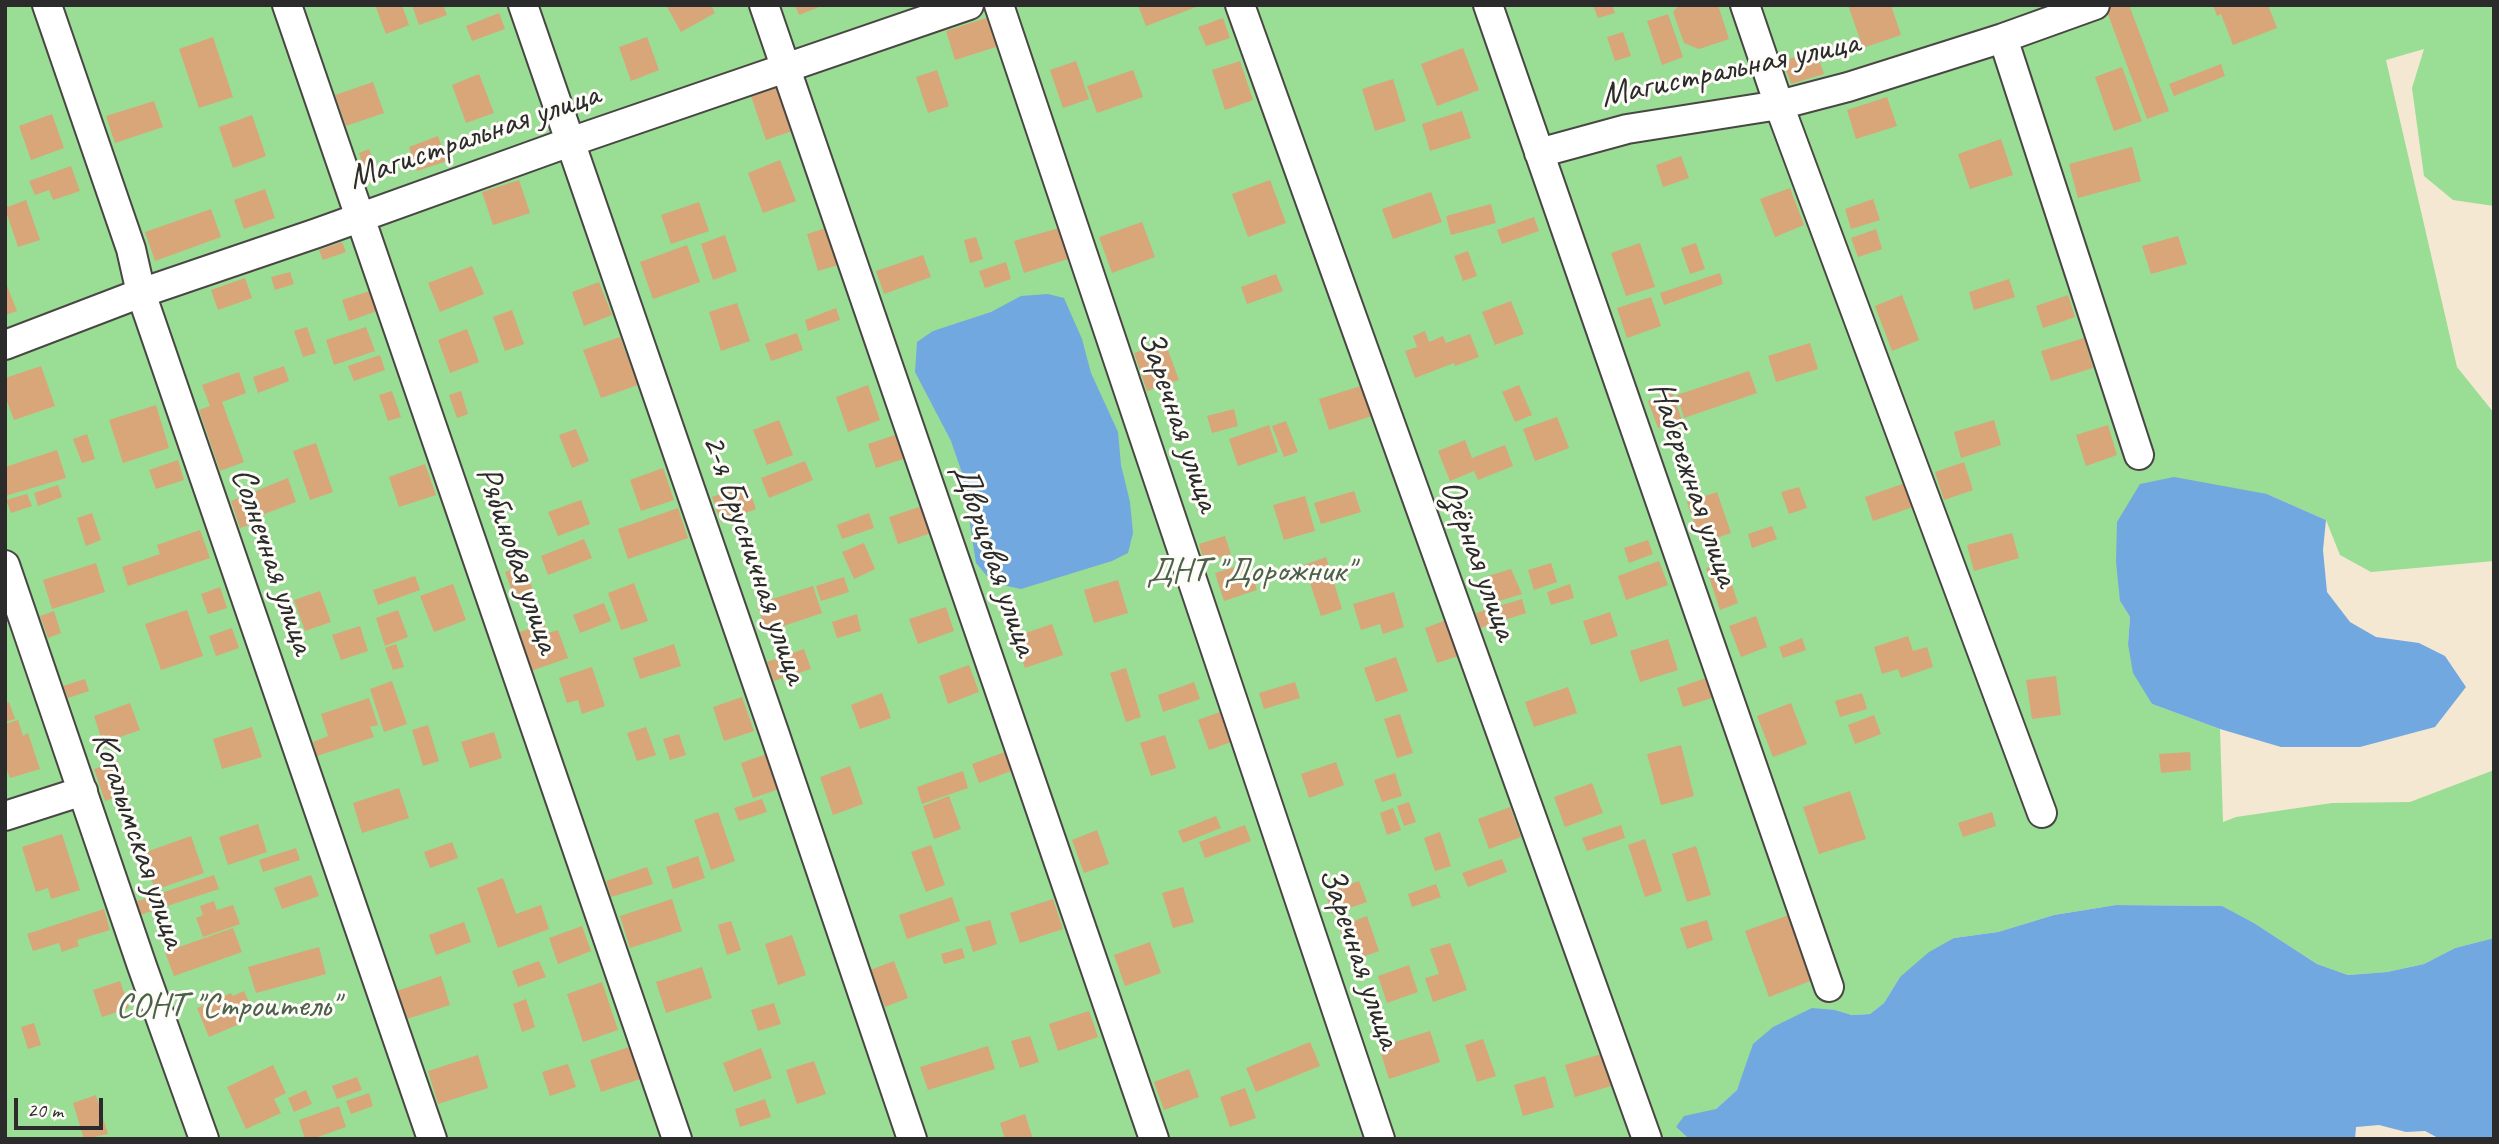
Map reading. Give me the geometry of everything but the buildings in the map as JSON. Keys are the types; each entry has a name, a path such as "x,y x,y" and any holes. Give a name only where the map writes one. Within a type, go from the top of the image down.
{"street":[{"name":"Солнечная улица","path":"47,5 131,249 141,293 432,1139"},
{"name":"Рябиновая улица","path":"287,5 677,1139"},
{"name":"2-я Брусничная улица","path":"523,5 775,732 912,1139"},
{"name":"Дворцовая улица","path":"764,5 1154,1139"},
{"name":"Магистральная улица","path":"5,345 141,293 969,5"},
{"name":"Заречная улица","path":"999,5 1380,1139"},
{"name":"Озёрная улица","path":"1240,5 1647,1139"},
{"name":"Набережная улица","path":"1488,5 1829,987"},
{"path":"1745,5 1779,105 2042,813"},
{"name":"Магистральная улица","path":"1539,153 1627,129 1779,105 1848,87 2003,38 2095,5"},
{"path":"2003,38 2139,455"},
{"name":"Когалымская улица","path":"5,565 204,1139"},
{"path":"5,816 83,792"}],"green space":[{"name":"ДНТ \"Дорожник\"","path":"5,5 2494,5 2494,206 2453,200 2424,176 2412,88 2424,49 2386,60 2457,367 2494,413 2494,561 2371,572 2340,555 2326,520 2267,494 2120,601 2130,617 2128,644 2152,704 2220,729 2223,822 2236,817 2332,803 2410,802 2494,770 2494,938 2455,948 2424,964 2387,972 2348,975 2317,964 2254,923 2221,906 2116,905 2054,915 1998,932 1954,938 1900,977 1884,1003 1870,1014 1852,1015 1835,1010 1745,1070 1737,1090 1716,1109 1676,1127 1689,1139 5,1139"}],"water":[{"path":"1048,294 1064,298 1082,339 1091,373 1118,432 1133,533 1128,553 1112,561 1021,589 993,583 976,563 962,473 951,441 915,372 917,342 933,331 991,312 1021,296"},
{"path":"2174,477 2267,494 2326,520 2323,550 2327,592 2350,622 2376,637 2419,643 2445,656 2466,687 2435,727 2360,747 2281,747 2220,729 2152,704 2133,673 2128,644 2130,617 2120,601 2116,562 2117,522 2140,484"},
{"path":"2116,905 2222,906 2254,923 2317,964 2348,975 2387,972 2424,964 2455,948 2494,938 2494,1139 2440,1139 2425,1131 2406,1132 2379,1125 2356,1127 2355,1139 1689,1139 1676,1127 1684,1116 1716,1109 1737,1090 1753,1044 1773,1027 1812,1008 1852,1015 1870,1014 1884,1003 1900,977 1929,952 1954,938 1998,932 2054,915"}],"park label":[{"name":"СОНТ \"Строитель\"","path":"227,1007"}]}
